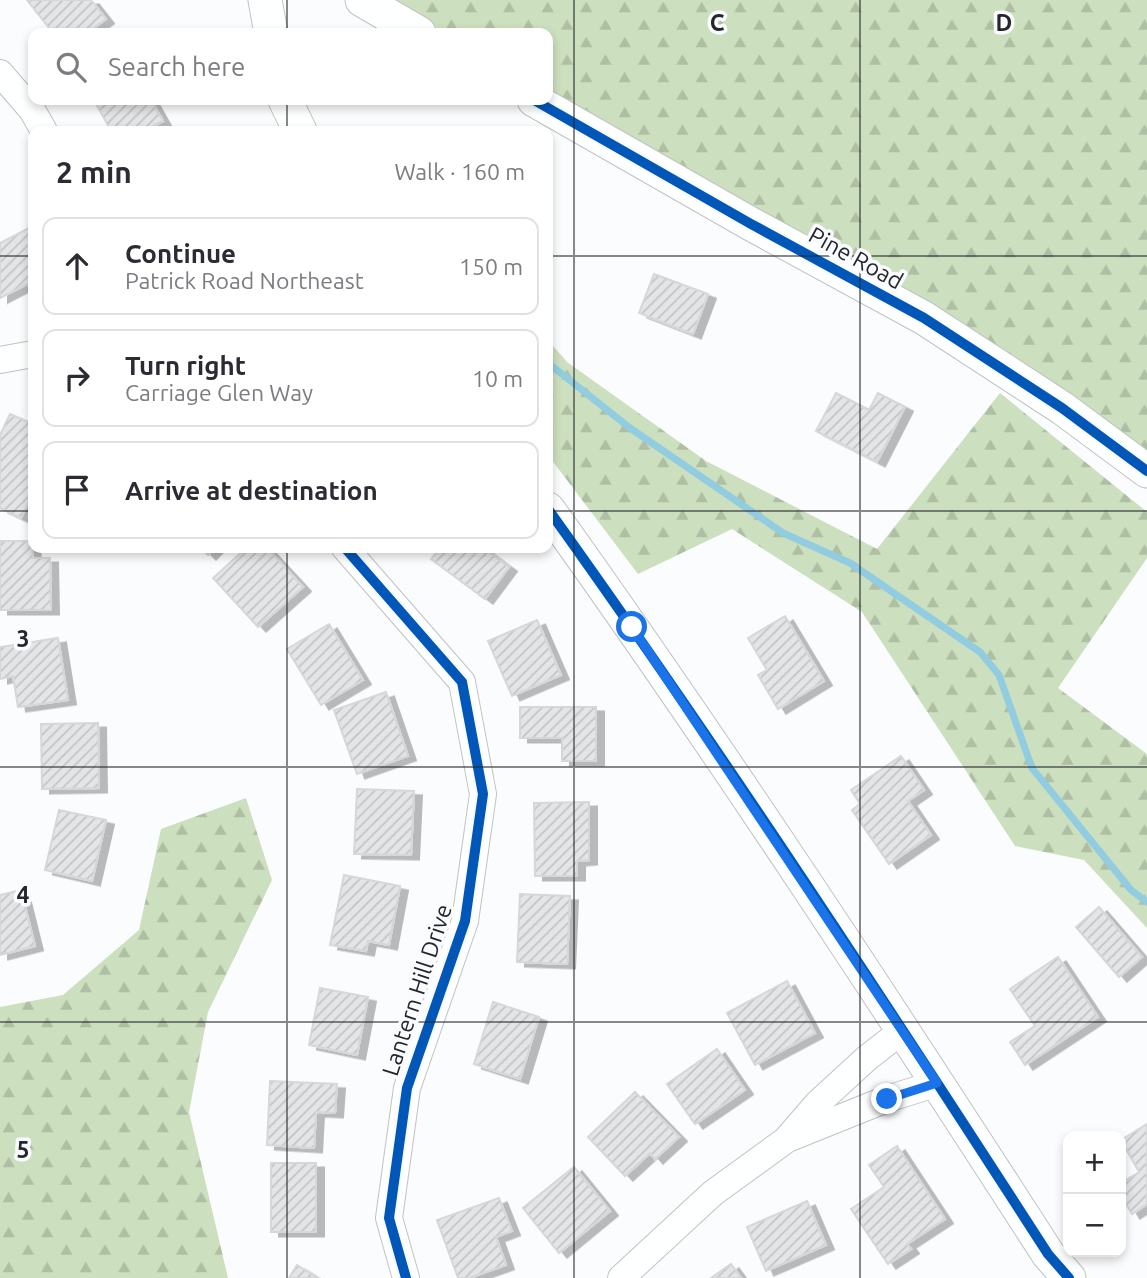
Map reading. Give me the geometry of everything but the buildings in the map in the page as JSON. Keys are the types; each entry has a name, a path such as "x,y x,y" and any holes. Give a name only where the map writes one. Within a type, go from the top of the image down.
{"street":[{"path":"265,0 270,28"},
{"path":"362,0 410,28"},
{"path":"0,73 32,110 41,126"},
{"path":"287,105 298,126"},
{"name":"Pine Road","path":"543,105 751,224 924,318 1062,408 1147,471"},
{"path":"0,360 28,355"},
{"path":"553,516 632,627 903,1030 1048,1254 1069,1278"},
{"name":"Lantern Hill Drive","path":"349,553 462,682 483,794 465,921 407,1088 389,1218 406,1278"},
{"path":"621,1278 713,1193 786,1140 818,1104 867,1058 903,1030"},
{"path":"786,1140 887,1099 937,1083"}],"green space":[{"path":"373,0 1147,0 1147,455 553,101 553,28 423,28"},
{"path":"553,346 567,362 706,461 877,549 1000,393 1147,512 1147,558 1058,688 1147,754 1147,928 1084,860 1015,846 862,612 732,529 638,574 553,462"},
{"path":"246,798 272,880 208,1012 189,1112 228,1278 0,1278 0,1007 63,995 139,930 161,829"}],"waterway":[{"path":"553,367 630,428 783,533 850,563 980,652 999,675 1032,768 1131,890 1147,902"}],"cycle path":[{"path":"543,105 751,224 924,318 1062,408 1147,471"},
{"path":"553,516 740,785 1048,1254 1069,1278"},
{"path":"349,553 462,682 483,794 465,921 407,1088 389,1218 406,1278"}],"route":[{"path":"632,627 937,1083 887,1099"}]}
